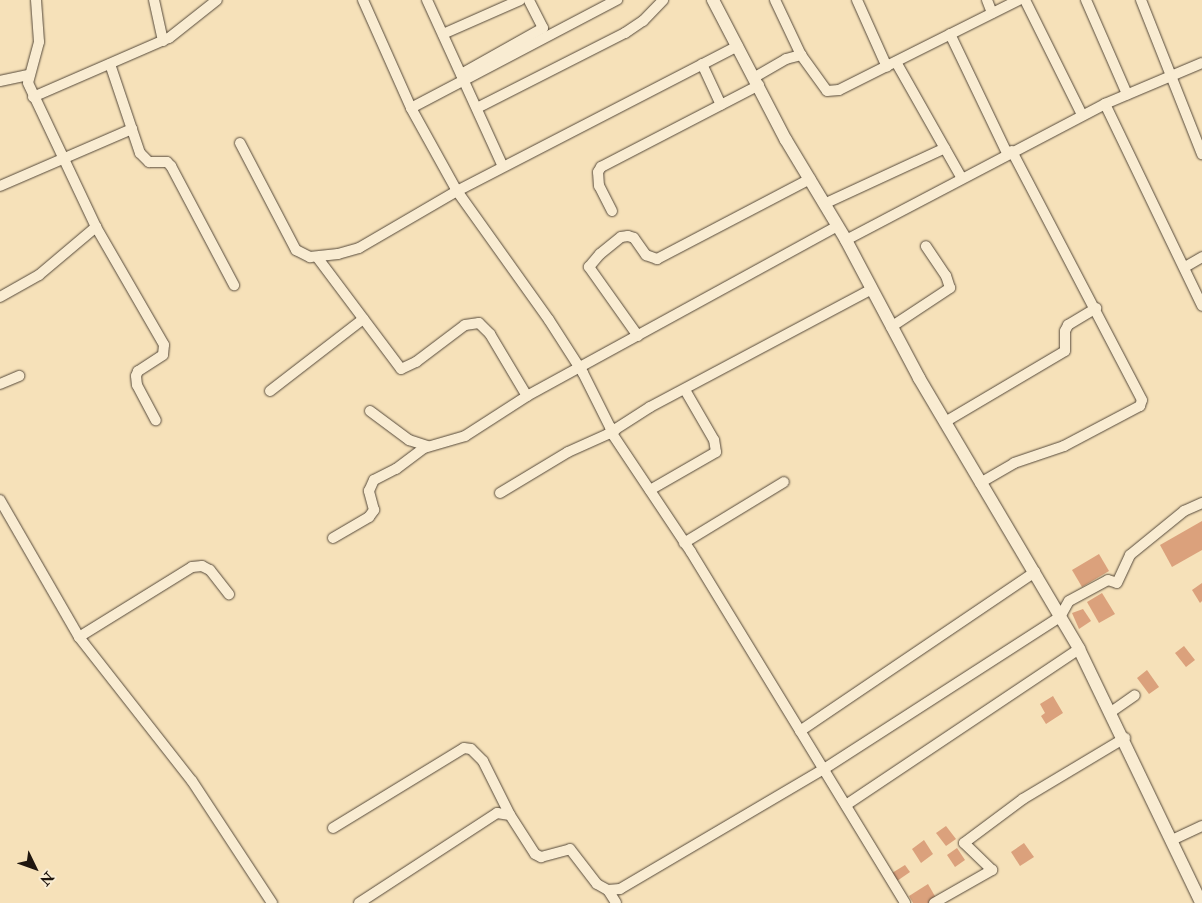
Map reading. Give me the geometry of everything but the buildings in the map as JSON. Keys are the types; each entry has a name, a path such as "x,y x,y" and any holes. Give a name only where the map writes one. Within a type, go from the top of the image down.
{"street":[{"path":"36,0 39,42 29,75 33,97 96,227 164,346 163,355 138,371 136,376 137,385 156,420"},
{"path":"154,0 163,41"},
{"path":"33,97 163,41 217,0"},
{"path":"363,0 411,108 457,191 580,368 610,427 684,543 905,903"},
{"path":"427,0 503,167"},
{"path":"443,34 520,0"},
{"path":"411,108 543,28 529,0"},
{"path":"463,78 617,0"},
{"path":"477,108 625,33 643,21 663,0"},
{"path":"714,0 810,179 846,240 891,327 980,483 1035,572 1079,649 1125,738 1201,903"},
{"path":"775,0 801,55 823,87 833,92 1019,0"},
{"path":"857,0 891,64 945,148 961,177"},
{"path":"987,0 992,13"},
{"path":"1024,0 1082,115"},
{"path":"1086,0 1127,94"},
{"path":"1141,0 1173,74 1202,154"},
{"path":"950,34 1010,152 1096,308 1140,393 1140,406 1064,446 1019,461 980,483"},
{"path":"240,144 290,241 304,256 317,257 359,248 457,191 738,46"},
{"path":"612,211 599,186 598,172 601,167 721,105 786,59 801,55"},
{"path":"846,240 961,177 1082,115 1202,63"},
{"path":"110,64 144,159 167,162 171,166 234,286"},
{"path":"702,64 721,105"},
{"path":"0,81 29,75"},
{"path":"1105,104 1185,267 1202,306"},
{"path":"0,186 132,129"},
{"path":"824,204 945,148"},
{"path":"638,336 589,268 600,254 621,237 628,236 634,238 646,255 658,259 810,179"},
{"path":"333,538 369,517 374,510 368,491 374,480 428,446 457,440 527,396 837,226"},
{"path":"0,297 39,275 96,227"},
{"path":"891,327 950,288 946,276 926,246"},
{"path":"317,257 401,369 416,362 465,325 479,323 490,334 527,396"},
{"path":"1185,267 1202,257"},
{"path":"500,492 568,452 613,431 872,289"},
{"path":"945,422 1065,351 1065,331 1068,325 1096,308"},
{"path":"270,391 363,320"},
{"path":"0,384 19,376"},
{"path":"650,490 716,452 714,440 685,390"},
{"path":"370,411 409,440 428,446"},
{"path":"684,543 784,482"},
{"path":"0,500 79,636 192,781 272,903"},
{"path":"608,890 620,889 824,769 1060,617 1069,601 1108,580 1117,583 1130,555 1184,511 1202,503"},
{"path":"79,636 192,567 202,566 210,570 229,594"},
{"path":"800,731 1035,572"},
{"path":"846,805 1079,649"},
{"path":"1112,712 1135,695"},
{"path":"934,903 992,870 964,843 1023,799 1125,738"},
{"path":"333,828 464,748 471,748 483,762 510,816 535,854 541,857 570,849 597,884 608,890 616,903"},
{"path":"359,903 488,816 497,813 510,816"},
{"path":"1172,840 1202,826"}]}
